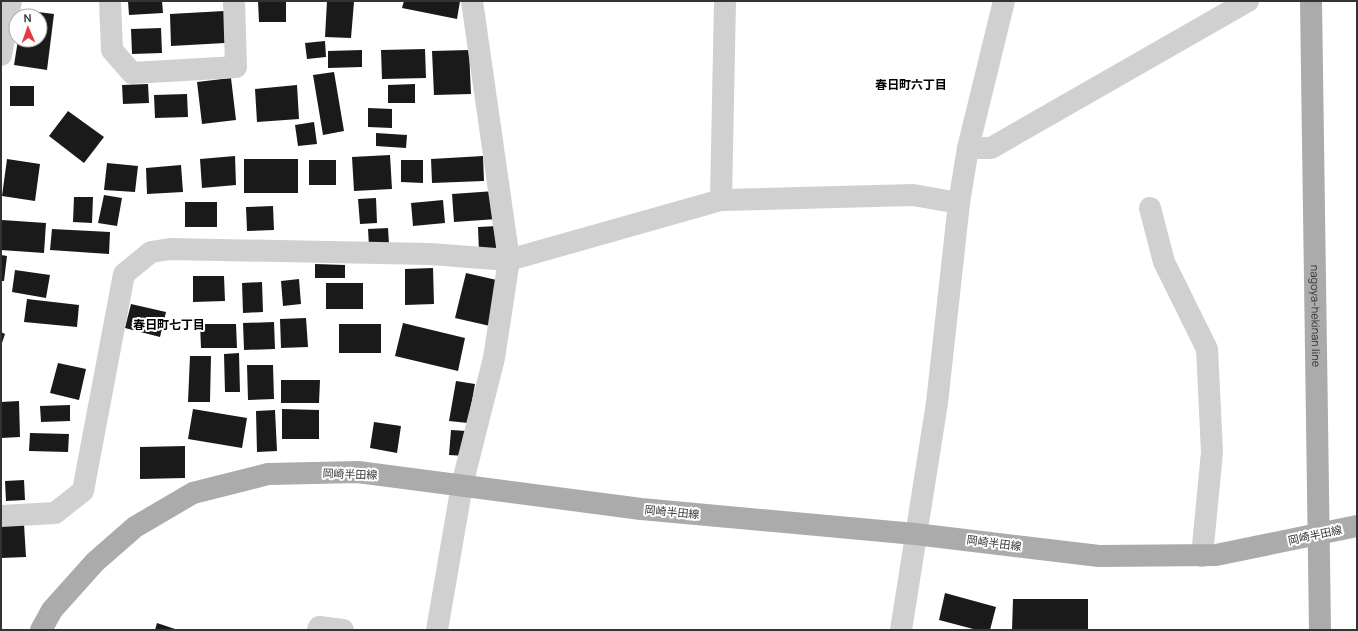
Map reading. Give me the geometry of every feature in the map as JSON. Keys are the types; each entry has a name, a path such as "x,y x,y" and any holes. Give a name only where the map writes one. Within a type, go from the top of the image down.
{"main road":[{"name":"nagoya-hekinan line","path":"1311,1 1320,630"},
{"name":"岡崎半田線","path":"41,630 52,610 95,562 135,527 193,493 268,474 358,472 641,509 915,534 1099,556 1216,555 1357,526"}],"street":[{"path":"1,55 11,1"},
{"path":"110,1 112,50 132,73 236,67 234,1"},
{"path":"437,630 462,485 494,358 509,260 472,1"},
{"path":"721,200 725,1"},
{"path":"901,630 915,534 937,403 959,203 968,148 1004,1"},
{"path":"968,148 991,148 1248,1"},
{"path":"1,516 55,513 83,491 124,274 151,252 170,248 423,254 509,260 721,200 913,195 959,203"},
{"path":"1150,208 1164,262 1207,349 1212,452 1202,556"},
{"path":"318,630 319,627 343,630"}],"building":[{"path":"128,1 162,1 163,13 129,15"},
{"path":"258,1 286,1 286,22 259,22"},
{"path":"327,1 354,2 351,38 325,37"},
{"path":"404,1 460,1 457,19 402,8"},
{"path":"224,11 225,43 171,46 170,14"},
{"path":"48,13 54,14 47,70 14,65 17,48 48,48"},
{"path":"161,28 162,53 132,54 131,29"},
{"path":"325,41 326,57 307,59 305,43"},
{"path":"425,49 426,78 382,79 381,50"},
{"path":"362,50 362,67 328,68 328,51"},
{"path":"469,50 471,94 434,95 432,51"},
{"path":"334,72 344,131 323,135 313,75"},
{"path":"231,78 236,120 202,124 197,82"},
{"path":"148,84 149,103 123,104 122,85"},
{"path":"415,84 415,103 388,103 388,85"},
{"path":"297,85 299,119 257,122 255,89"},
{"path":"10,86 34,86 34,106 10,106"},
{"path":"187,94 188,117 155,118 154,95"},
{"path":"368,108 392,109 392,128 368,127"},
{"path":"68,111 104,137 84,163 49,136"},
{"path":"314,122 317,144 298,146 295,125"},
{"path":"376,133 407,135 406,148 376,146"},
{"path":"390,155 392,189 354,191 352,157"},
{"path":"235,156 236,185 202,188 200,159"},
{"path":"483,156 484,181 432,183 431,159"},
{"path":"7,159 40,164 35,201 2,196"},
{"path":"244,159 298,159 298,193 244,193"},
{"path":"309,160 336,160 336,185 309,185"},
{"path":"401,160 423,160 423,183 401,182"},
{"path":"107,163 138,166 135,192 104,190"},
{"path":"181,165 183,192 147,194 146,168"},
{"path":"495,191 497,219 454,222 452,194"},
{"path":"104,195 122,198 117,226 98,223"},
{"path":"74,197 93,197 92,223 73,222"},
{"path":"376,198 377,223 360,224 358,199"},
{"path":"443,200 445,223 413,226 411,203"},
{"path":"185,202 217,202 217,227 185,227"},
{"path":"273,206 274,230 247,231 246,207"},
{"path":"2,220 46,223 44,253 1,250"},
{"path":"497,226 498,252 479,253 478,227"},
{"path":"388,228 389,244 369,246 368,229"},
{"path":"52,229 110,232 109,254 50,250"},
{"path":"1,255 7,256 4,281 1,281"},
{"path":"315,264 345,265 345,278 315,278"},
{"path":"433,268 434,304 405,305 405,269"},
{"path":"15,270 50,275 46,298 12,292"},
{"path":"466,273 501,281 490,326 455,318"},
{"path":"193,276 224,276 225,301 193,302"},
{"path":"299,279 301,304 283,306 281,281"},
{"path":"262,282 263,312 243,313 242,283"},
{"path":"326,283 363,283 363,309 326,309"},
{"path":"27,299 79,305 77,327 24,322"},
{"path":"131,304 166,312 160,337 125,328"},
{"path":"306,318 308,347 281,348 280,319"},
{"path":"274,322 275,349 244,350 243,323"},
{"path":"403,323 465,338 458,371 395,356"},
{"path":"200,324 236,324 237,348 201,348"},
{"path":"339,324 381,324 381,353 339,353"},
{"path":"1,332 5,334 1,346"},
{"path":"239,353 240,392 225,392 224,354"},
{"path":"190,356 211,356 210,402 188,402"},
{"path":"58,363 86,369 79,400 50,393"},
{"path":"247,365 273,365 274,399 248,400"},
{"path":"281,380 320,380 319,403 281,403"},
{"path":"456,381 475,384 468,423 449,421"},
{"path":"19,401 20,437 1,438 1,402"},
{"path":"70,405 70,421 41,422 40,406"},
{"path":"193,409 247,418 242,448 188,439"},
{"path":"282,409 319,410 319,439 282,439"},
{"path":"275,410 277,451 257,452 256,411"},
{"path":"374,422 401,426 397,453 370,448"},
{"path":"451,430 467,431 466,456 449,455"},
{"path":"30,433 69,434 68,452 29,451"},
{"path":"185,446 185,478 140,479 140,447"},
{"path":"24,480 25,500 6,501 5,481"},
{"path":"24,524 26,557 1,558 1,525"},
{"path":"945,593 996,607 990,630 977,630 939,620"},
{"path":"1013,599 1088,599 1088,630 1012,630"},
{"path":"157,623 178,630 155,630"}],"district":[{"name":"春日町六丁目","path":"911,85"},
{"name":"春日町七丁目","path":"169,325"}]}
